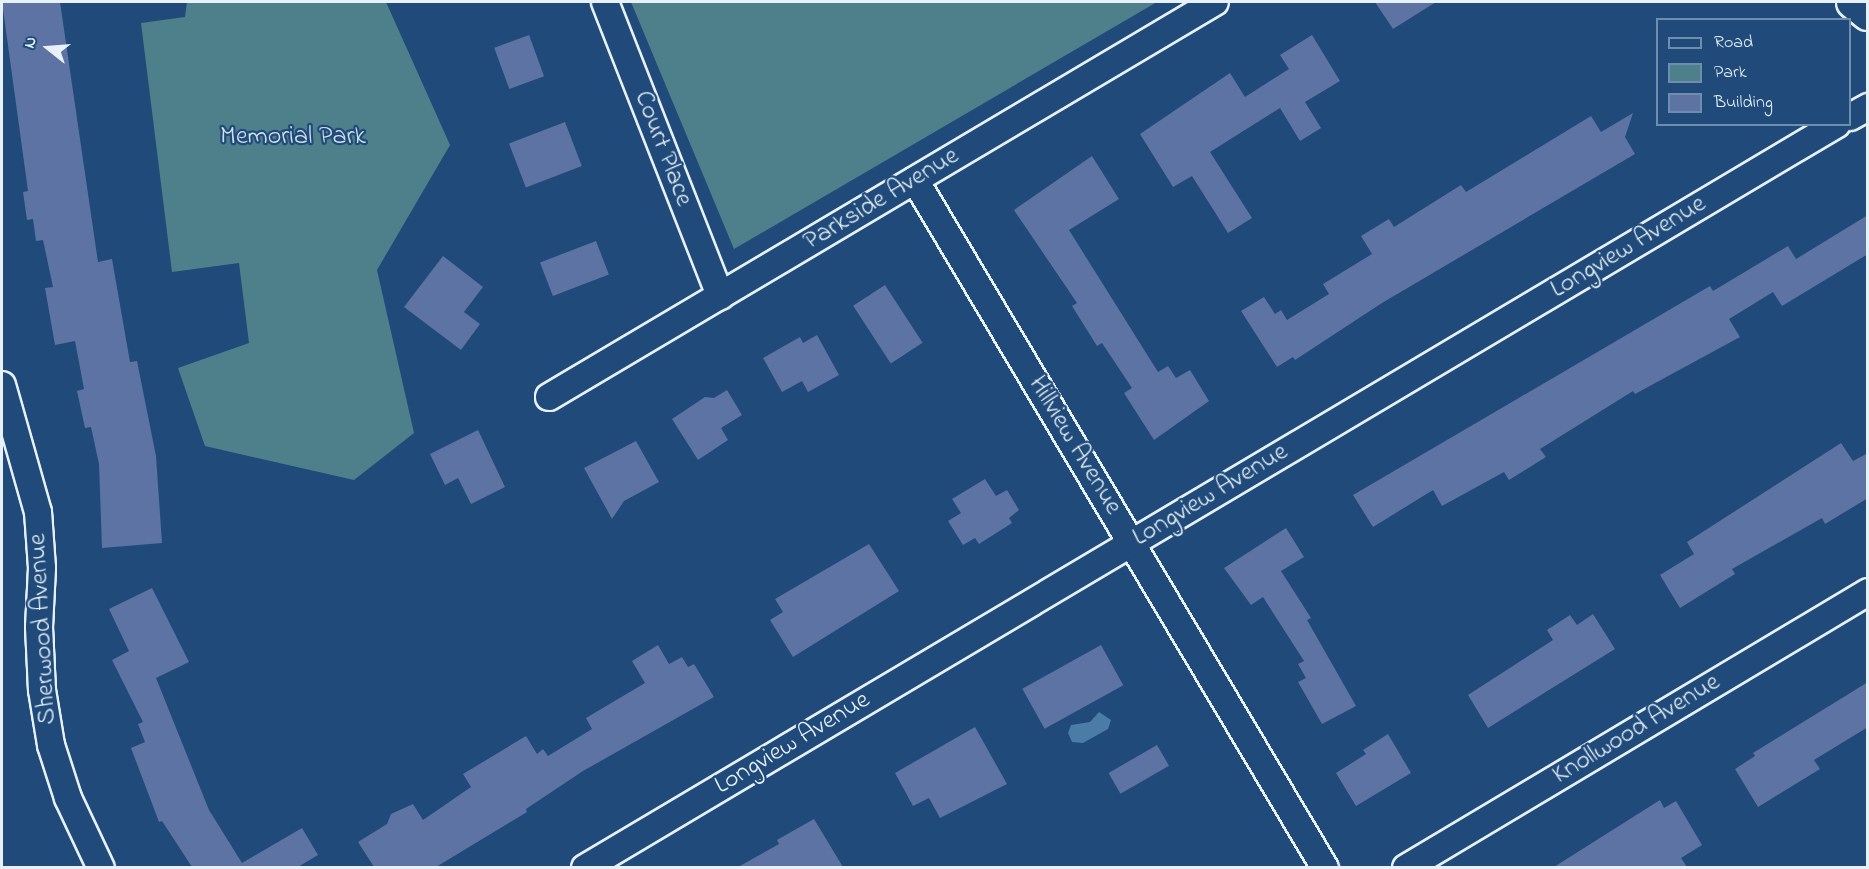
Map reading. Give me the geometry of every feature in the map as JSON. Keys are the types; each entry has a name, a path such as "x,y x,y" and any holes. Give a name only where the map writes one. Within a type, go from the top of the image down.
{"street":[{"name":"Court Place","path":"605,2 720,296"},
{"name":"Parkside Avenue","path":"549,397 1215,2"},
{"path":"1853,2 1868,14"},
{"path":"1851,116 1868,106"},
{"name":"Longview Avenue","path":"585,867 1834,126"},
{"name":"Hillview Avenue","path":"915,180 1325,867"},
{"name":"Sherwood Avenue","path":"2,385 38,512 42,568 39,627 42,690 51,745 68,798 101,867"},
{"name":"Knollwood Avenue","path":"1406,867 1868,592"}],"green space":[{"name":"Memorial Park","path":"187,2 386,2 450,145 377,270 414,433 354,480 205,446 178,368 249,343 239,263 172,272 141,23 185,17"},
{"path":"631,2 1157,2 734,249"}],"water":[{"path":"1099,712 1111,720 1108,729 1083,743 1072,742 1068,733 1071,725 1090,722"}],"building":[{"path":"2,2 60,2 98,262 112,259 130,362 137,361 156,456 162,543 102,548 99,464 91,427 85,428 77,391 84,389 75,341 55,345 45,288 53,287 43,240 36,241 33,219 27,220 23,192 28,191"},
{"path":"1375,2 1436,2 1393,29"},
{"path":"529,35 544,76 509,89 494,48"},
{"path":"1312,35 1340,81 1305,102 1321,128 1300,141 1280,108 1210,152 1252,218 1228,233 1192,176 1173,187 1140,134 1230,73 1245,97 1289,69 1280,55"},
{"path":"1633,113 1625,137 1635,154 1382,303 1295,360 1293,357 1277,367 1241,311 1264,297 1275,314 1281,310 1287,320 1329,294 1323,284 1372,254 1361,236 1389,219 1394,227 1461,185 1466,192 1591,116 1601,132"},
{"path":"565,122 582,166 526,187 509,144"},
{"path":"1092,156 1119,199 1069,230 1158,372 1168,366 1176,378 1190,370 1209,401 1154,440 1124,393 1132,388 1102,343 1097,346 1072,306 1077,303 1014,210"},
{"path":"1868,215 1868,254 1782,306 1773,292 1729,319 1740,337 1635,394 1633,391 1540,449 1546,457 1509,480 1504,472 1442,506 1433,490 1373,527 1353,495 1710,286 1713,291 1788,246 1796,259"},
{"path":"596,241 609,275 553,296 540,263"},
{"path":"443,256 483,287 464,312 480,324 461,350 404,307"},
{"path":"885,285 923,343 891,364 853,306"},
{"path":"817,335 839,375 808,392 802,381 782,392 763,358 800,337 803,343"},
{"path":"727,390 742,415 721,428 728,440 698,460 672,419 705,397 714,398"},
{"path":"478,430 505,487 471,504 458,478 445,485 430,454"},
{"path":"636,441 659,482 624,501 612,519 584,468"},
{"path":"1841,443 1853,461 1868,453 1868,498 1825,524 1822,518 1732,569 1735,574 1680,608 1660,575 1694,554 1687,542"},
{"path":"985,479 996,496 1007,490 1019,510 1009,518 1012,523 979,544 975,538 963,545 948,521 961,513 952,499"},
{"path":"1286,528 1304,557 1281,571 1311,618 1307,620 1356,706 1322,724 1298,682 1306,678 1298,664 1304,661 1263,597 1251,605 1224,568"},
{"path":"869,544 899,591 793,657 770,620 783,612 775,599"},
{"path":"152,588 189,662 156,678 209,810 242,863 302,828 318,855 298,867 192,867 162,821 159,822 131,748 145,742 138,724 143,722 112,660 129,651 109,609"},
{"path":"1593,614 1615,649 1488,728 1468,695 1553,640 1547,630 1570,615 1577,625"},
{"path":"658,645 669,664 682,657 688,667 694,664 714,697 583,771 526,809 527,812 436,867 374,867 358,842 387,824 391,814 413,804 423,820 471,787 463,774 526,736 537,754 543,749 548,756 592,729 586,718 645,683 632,661"},
{"path":"1101,645 1123,685 1045,729 1022,689"},
{"path":"1868,682 1868,727 1814,760 1820,769 1758,807 1735,769 1755,756 1753,753"},
{"path":"975,727 1007,784 940,818 929,798 913,806 895,773"},
{"path":"1388,734 1411,773 1356,806 1336,773 1366,754 1363,750"},
{"path":"1157,745 1169,766 1121,794 1109,773"},
{"path":"1660,800 1664,808 1676,801 1702,845 1681,858 1687,867 1554,867"},
{"path":"814,819 843,867 738,867 779,844 777,840"}]}
